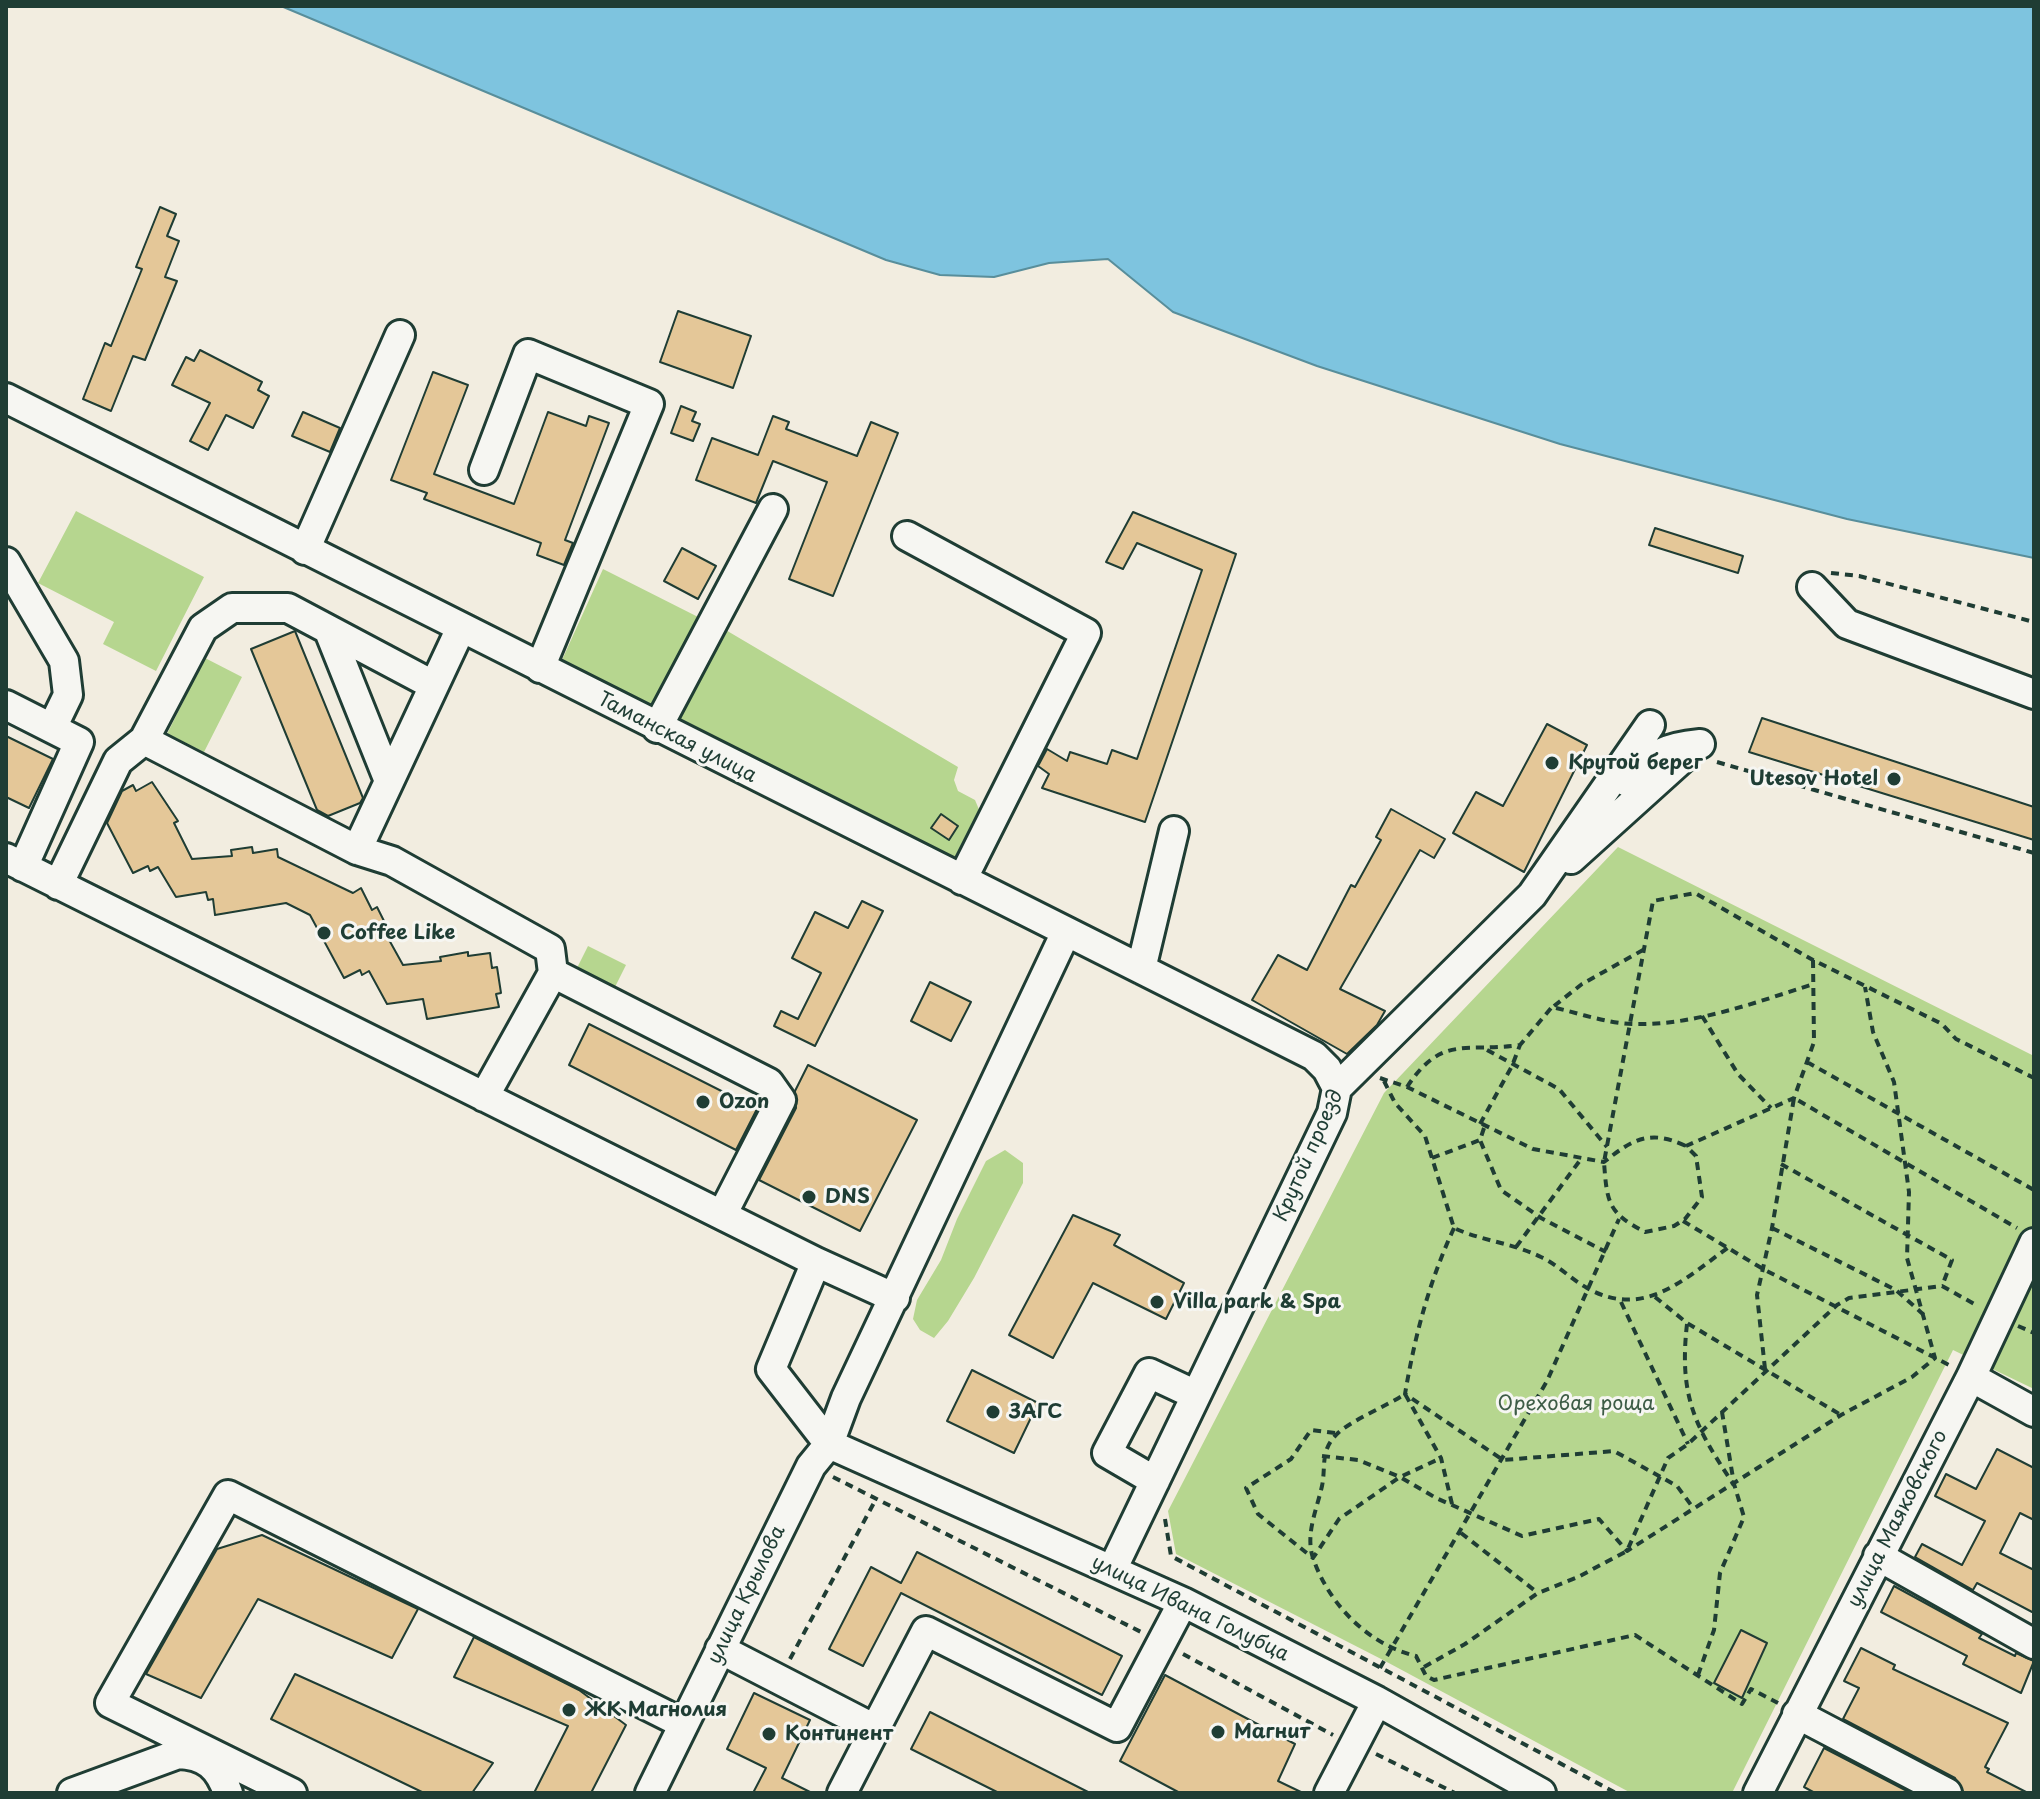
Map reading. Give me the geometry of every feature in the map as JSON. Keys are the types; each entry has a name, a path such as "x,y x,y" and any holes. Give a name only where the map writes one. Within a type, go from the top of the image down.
{"street":[{"path":"305,550 400,335"},
{"path":"484,470 528,354 649,404 540,668"},
{"name":"Таманская улица","path":"6,398 1314,1056 1327,1069 1337,1088"},
{"path":"657,728 773,509"},
{"path":"907,536 1086,633 962,880"},
{"path":"6,562 64,661 68,695 52,728"},
{"path":"1812,587 1847,624 2034,694"},
{"path":"58,885 118,761 144,740 203,628 232,608 288,608 433,685"},
{"path":"357,850 461,628"},
{"path":"329,631 389,781"},
{"path":"6,705 79,742 15,863 816,1262 895,1298"},
{"name":"Крутой проезд","path":"1112,1570 1332,1113 1337,1088 1532,895 1650,725"},
{"path":"144,740 357,850 392,861 550,949 553,973 484,1097"},
{"path":"1532,895 1593,840 1698,755"},
{"path":"1141,969 1174,831"},
{"name":"улица Крылова","path":"650,1793 811,1466 829,1444 846,1398 1066,932"},
{"path":"553,973 769,1083 781,1100 722,1215"},
{"name":"улица Маяковского","path":"1758,1793 1790,1710 1878,1556 1962,1372 1999,1317 2030,1238"},
{"path":"816,1262 771,1369 829,1444"},
{"path":"1962,1372 2034,1412"},
{"path":"1155,1481 1107,1453 1149,1373 1196,1395"},
{"name":"улица Ивана Голубца","path":"829,1444 1183,1602 1369,1698 1541,1793"},
{"path":"292,1793 110,1703 228,1495 684,1724"},
{"path":"1878,1556 2034,1644"},
{"path":"842,1793 926,1631 1117,1727 1183,1602"},
{"path":"720,1649 875,1729"},
{"path":"1329,1793 1346,1740 1369,1698"},
{"path":"1790,1710 1947,1793"},
{"path":"72,1793 107,1787 178,1754 193,1754 218,1769 228,1793"}],"path":[{"path":"1812,587 1818,571 1859,576 2034,622"},
{"path":"1698,755 2034,853"},
{"path":"1385,1065 1373,1076 1407,1087 1482,1127 1533,1149 1604,1162 1625,1145 1646,1138 1665,1136 1686,1146 1696,1156 1702,1197 1683,1221 1645,1232 1619,1219 1607,1198 1604,1162 1653,901 1695,893 1813,960 1942,1024 1956,1039 2034,1078"},
{"path":"1607,1252 1541,1218 1501,1190 1480,1140 1482,1127 1520,1045 1552,1007 1582,984 1643,950"},
{"path":"1765,1369 1757,1295 1794,1098 1814,1042 1813,960"},
{"path":"1552,1007 1629,1024 1668,1023 1814,984"},
{"path":"1865,987 1873,1032 1894,1082 1906,1165 1907,1258 1918,1288 1935,1358"},
{"path":"1702,1016 1738,1074 1771,1108"},
{"path":"1407,1087 1420,1068 1435,1055 1457,1047 1487,1050 1520,1045"},
{"path":"1487,1050 1559,1089 1607,1147"},
{"path":"1807,1062 2034,1190"},
{"path":"1382,1079 1395,1103 1425,1136 1454,1228 1436,1268 1415,1331 1405,1394 1441,1458 1452,1504"},
{"path":"1686,1146 1794,1098"},
{"path":"1794,1098 2030,1238"},
{"path":"1432,1158 1480,1140"},
{"path":"1515,1248 1541,1218 1581,1159"},
{"path":"1781,1164 1952,1260 1942,1286"},
{"path":"1369,1698 1380,1668 1547,1381 1607,1252 1619,1219"},
{"path":"1683,1221 1763,1269 1962,1372"},
{"path":"1454,1228 1480,1240 1542,1257 1588,1289 1621,1302 1655,1297 1729,1247"},
{"path":"1772,1228 1896,1290 1925,1316"},
{"path":"1627,1551 1668,1458 1688,1444 1765,1369 1837,1305 1849,1298 1942,1286 2034,1333"},
{"path":"1655,1297 1687,1323 1841,1415"},
{"path":"1621,1302 1688,1444"},
{"path":"1687,1323 1685,1344 1689,1405 1699,1433 1734,1484"},
{"path":"1424,1667 1465,1644 1538,1593 1578,1577 1627,1551 1841,1415 1912,1377 1935,1358"},
{"path":"1313,1558 1312,1519 1322,1483 1322,1456 1337,1434 1405,1394"},
{"path":"1405,1394 1503,1460 1614,1451 1677,1486 1694,1509"},
{"path":"1698,1675 1714,1630 1720,1573 1744,1517 1734,1484 1722,1411"},
{"path":"1337,1434 1311,1430 1291,1459 1246,1488 1258,1514 1313,1558 1342,1610 1366,1634 1391,1650 1416,1656 1426,1676 1434,1680 1635,1635 1742,1704 1751,1689 1790,1710"},
{"path":"1322,1456 1358,1460 1522,1536 1599,1519 1627,1551"},
{"path":"1313,1558 1339,1519 1400,1477 1441,1458"},
{"path":"825,1490 832,1476 1455,1793"},
{"path":"779,1679 876,1499"},
{"path":"1164,1518 1171,1556 1616,1793"},
{"path":"1460,1532 1538,1593"}],"green space":[{"path":"76,511 204,577 156,671 103,644 114,622 38,583"},
{"path":"603,569 706,621 660,702 645,708 575,674 562,660"},
{"path":"724,629 958,767 954,780 958,791 975,800 983,819 959,856 943,861 677,723 674,714"},
{"path":"205,658 242,677 204,752 167,734"},
{"name":"Ореховая роща","path":"1618,847 2034,1056 2034,1389 1953,1350 1732,1793 1631,1793 1385,1661 1176,1554 1168,1511 1384,1093"},
{"path":"588,946 626,965 615,987 577,968"},
{"path":"1005,1150 1023,1163 1023,1183 974,1278 934,1338 920,1330 913,1319 917,1300 941,1260 957,1219 986,1161"}],"water":[{"path":"281,6 2034,6 2034,558 1847,519 1560,444 1317,366 1173,312 1108,259 1049,263 994,277 940,275 886,260"}],"building":[{"path":"160,207 176,214 167,236 179,241 165,277 177,281 145,360 133,356 111,411 83,399 105,343 111,346 142,269 136,267"},
{"path":"678,311 751,336 733,388 660,362"},
{"path":"200,350 262,382 258,390 269,396 253,428 226,415 208,450 190,441 210,403 172,385 186,357 194,361"},
{"path":"433,372 468,385 434,474 514,504 548,412 586,426 589,416 609,423 565,540 573,543 564,565 537,555 541,543 424,499 427,493 391,480"},
{"path":"681,406 696,412 692,421 700,424 693,441 671,433"},
{"path":"303,412 340,428 330,452 292,436"},
{"path":"773,416 789,422 786,429 857,456 871,422 898,433 833,596 789,579 827,482 773,461 756,503 696,480 712,438 758,455"},
{"path":"1133,512 1236,554 1145,822 1042,788 1049,774 1038,766 1047,749 1067,761 1070,752 1107,764 1112,750 1137,759 1202,570 1137,543 1123,569 1106,562"},
{"path":"1655,528 1743,556 1738,573 1649,545"},
{"path":"682,548 716,566 698,599 664,581"},
{"path":"295,631 363,798 360,803 328,816 317,810 251,649"},
{"name":"Utesov Hotel","path":"1762,718 2034,807 2034,840 1749,752"},
{"path":"1547,724 1587,745 1524,872 1453,833 1476,792 1503,806"},
{"path":"6,736 53,759 29,808 6,797"},
{"path":"152,782 178,821 174,823 192,859 232,856 231,850 252,847 253,853 277,849 278,857 353,893 361,888 372,910 377,907 387,927 383,929 403,965 441,961 440,957 468,952 468,956 490,953 492,968 497,967 501,993 496,994 499,1007 427,1019 423,999 387,1004 369,971 362,975 360,970 344,978 310,915 286,903 215,915 213,899 208,900 206,892 176,897 158,867 150,871 148,866 133,873 107,823 122,791 133,785 136,791"},
{"path":"1391,809 1445,839 1434,858 1420,850 1340,989 1385,1011 1377,1025 1347,1054 1252,1000 1278,955 1307,970 1351,885 1355,887 1381,840 1376,837"},
{"path":"941,814 958,826 949,840 931,828"},
{"path":"862,901 883,911 815,1046 774,1026 781,1011 798,1019 821,973 792,958 815,912 848,928"},
{"path":"930,982 971,1002 951,1041 911,1021"},
{"path":"589,1024 757,1109 736,1150 569,1065"},
{"path":"808,1065 917,1120 860,1231 759,1180 796,1108 795,1091"},
{"path":"1073,1215 1120,1235 1114,1245 1184,1283 1166,1319 1093,1283 1053,1358 1009,1335"},
{"name":"ЗАГС","path":"972,1370 1038,1403 1014,1453 947,1421"},
{"path":"1997,1449 2034,1468 2034,1520 2020,1513 2000,1553 2034,1570 2034,1613 1977,1583 1973,1590 1915,1557 1922,1544 1962,1565 1985,1521 1935,1496 1946,1474 1976,1489"},
{"path":"262,1535 418,1609 392,1658 258,1599 201,1698 146,1674 217,1549"},
{"path":"917,1552 1122,1656 1102,1695 901,1593 863,1666 829,1649 871,1567 901,1583"},
{"path":"1894,1586 1982,1634 1979,1638 2015,1656 2016,1653 2034,1661 2021,1693 1963,1664 1967,1656 1881,1612"},
{"path":"1741,1630 1767,1643 1742,1698 1714,1683"},
{"name":"ЖК Магнолия","path":"474,1637 579,1690 626,1725 591,1793 534,1793 568,1726 454,1677"},
{"path":"1861,1648 1895,1665 1893,1669 2008,1723 1985,1767 1989,1769 1987,1772 2028,1793 1964,1793 1955,1778 1843,1719 1859,1688 1844,1681"},
{"path":"295,1674 493,1763 472,1793 424,1793 271,1719"},
{"path":"1165,1675 1295,1744 1278,1781 1303,1793 1180,1793 1120,1761"},
{"name":"Континент","path":"754,1693 810,1720 782,1778 812,1793 753,1793 766,1768 727,1749"},
{"path":"930,1712 1090,1793 999,1793 911,1749"},
{"path":"1824,1748 1911,1793 1815,1793 1804,1787"}],"place":[{"name":"Крутой берег","path":"1552,763"},
{"name":"Utesov Hotel","path":"1894,779"},
{"name":"Coffee Like","path":"324,933"},
{"name":"Ozon","path":"703,1102"},
{"name":"DNS","path":"809,1197"},
{"name":"Villa park & Spa","path":"1157,1302"},
{"name":"ЗАГС","path":"993,1412"},
{"name":"ЖК Магнолия","path":"569,1710"},
{"name":"Магнит","path":"1218,1732"},
{"name":"Континент","path":"769,1734"}]}
